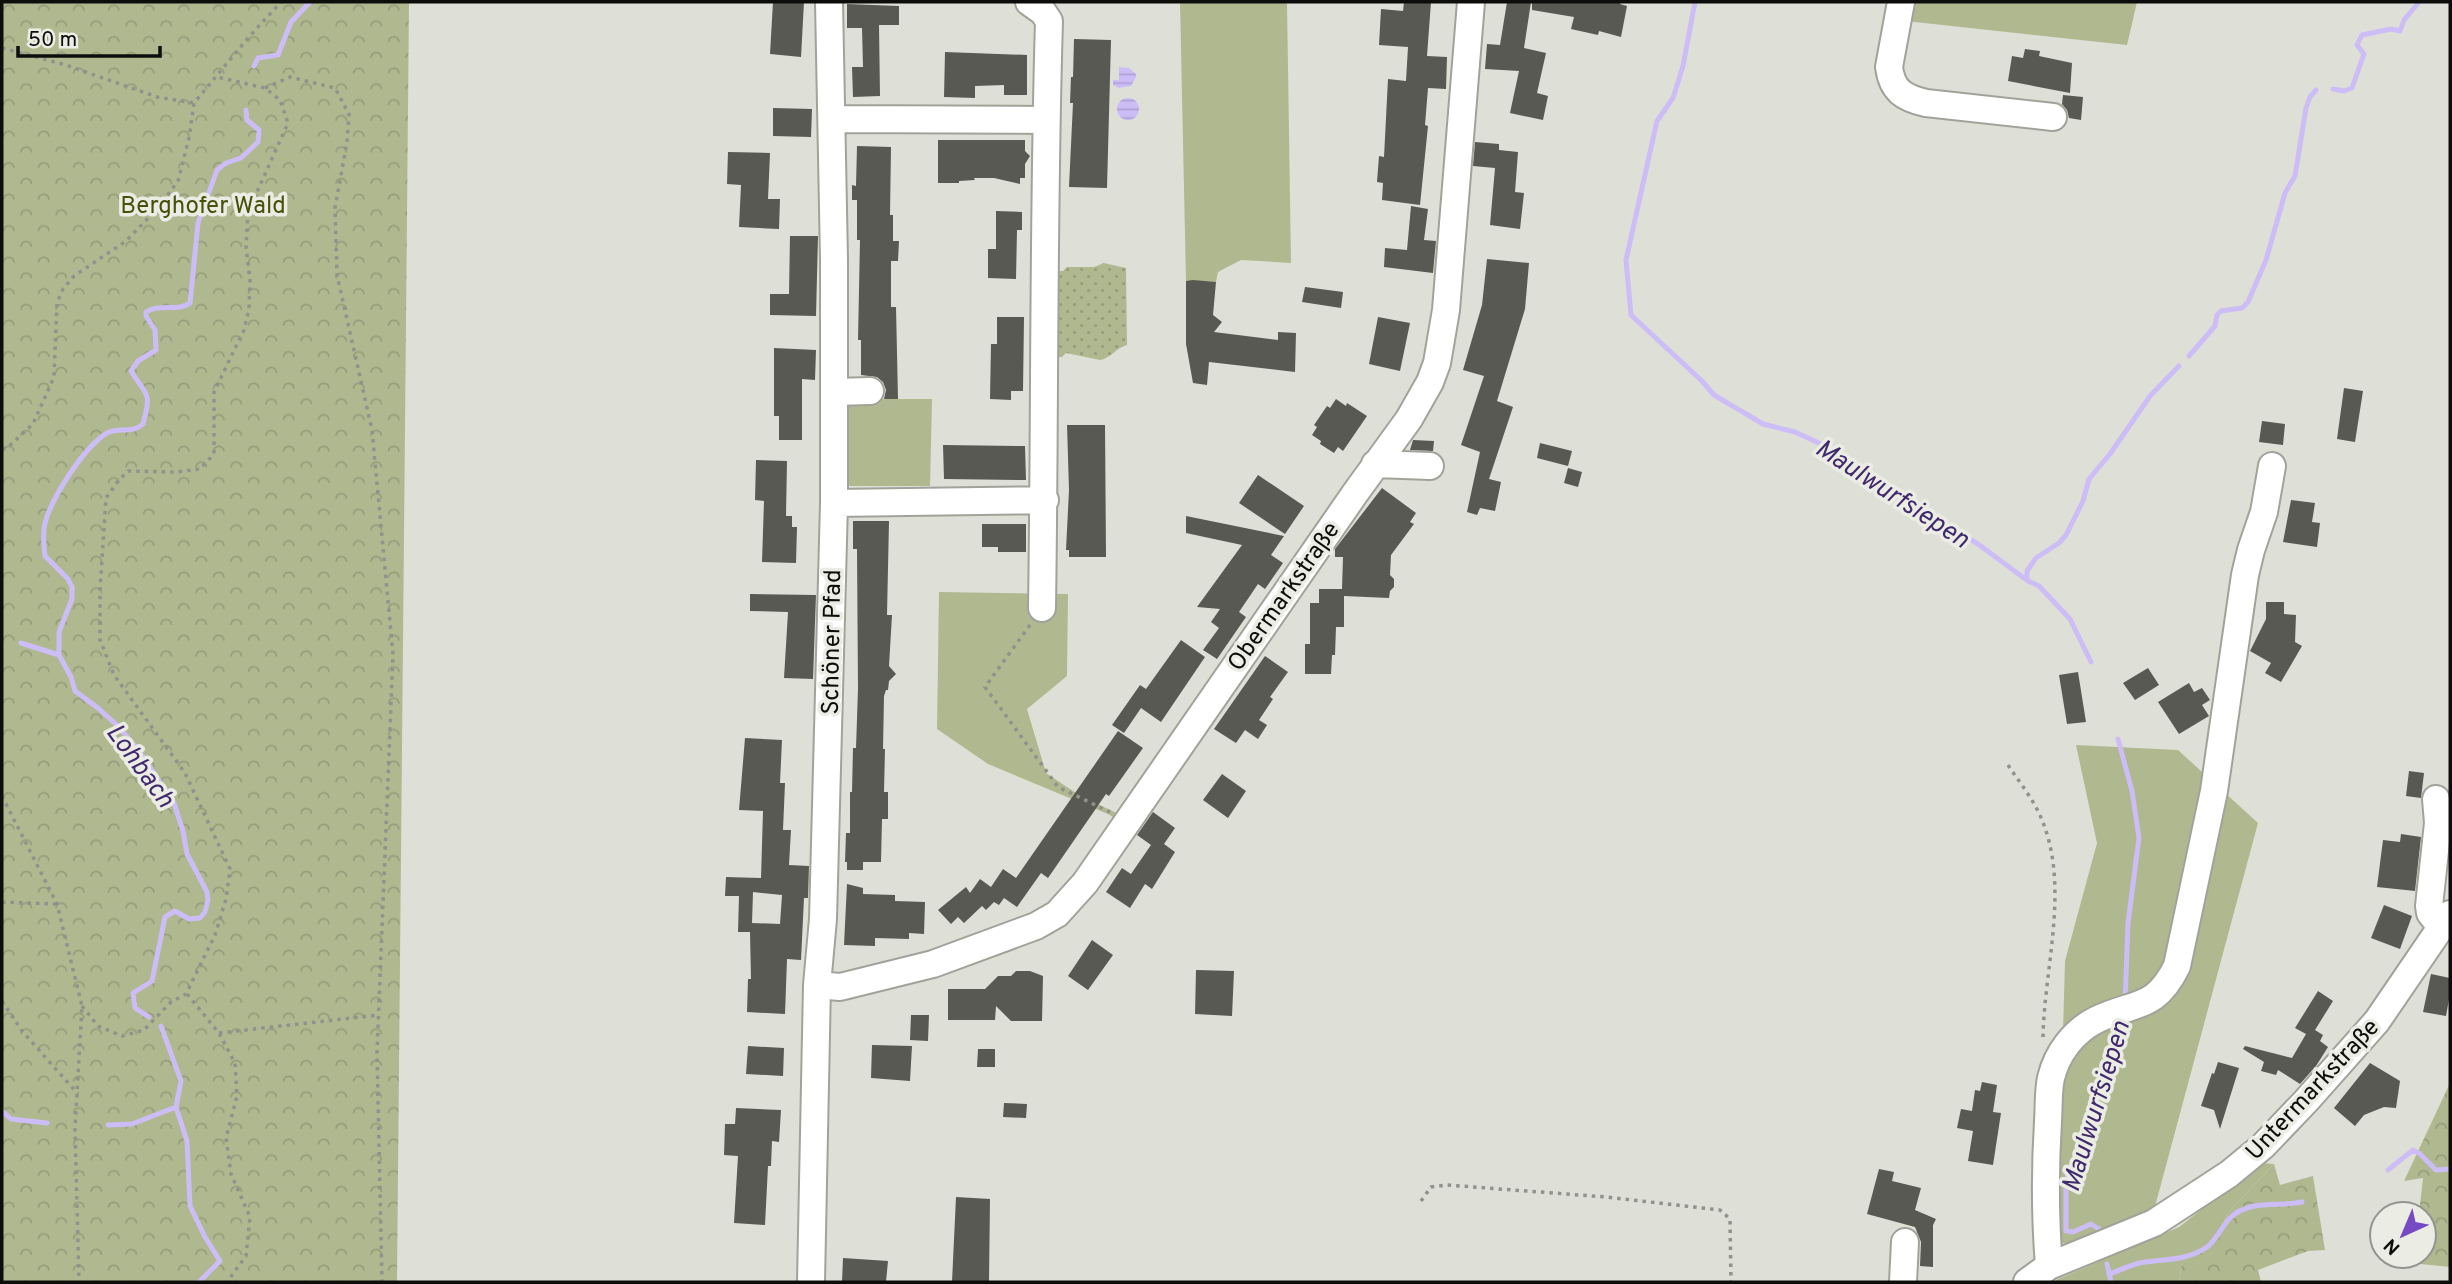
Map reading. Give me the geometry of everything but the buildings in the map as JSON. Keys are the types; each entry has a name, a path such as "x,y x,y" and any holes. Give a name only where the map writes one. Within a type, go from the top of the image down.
{"street":[{"name":"Schöner Pfad","path":"811,1282 817,985 823,906 834,503 829,2"},
{"path":"1029,2 1043,12 1049,21 1042,608"},
{"name":"Obermarkstraße","path":"817,985 840,987 933,964 1036,926 1057,914 1085,883 1420,401 1437,363 1442,339 1471,2"},
{"path":"1900,2 1889,67 1898,92 1908,99 1926,103 2053,117"},
{"path":"832,119 1046,120"},
{"path":"834,392 870,391"},
{"path":"1376,464 1430,466"},
{"path":"2049,1266 2045,1214 2051,1077 2062,1051 2077,1032 2098,1019 2160,994 2177,966 2214,791 2245,575 2264,512 2272,466"},
{"path":"834,503 1045,500"},
{"path":"2436,799 2438,823 2429,906 2430,913 2446,920"},
{"name":"Untermarkstraße","path":"2027,1282 2049,1266 2154,1223 2193,1199 2263,1146 2377,1021 2446,920"},
{"path":"1903,1282 1905,1242"}],"path":[{"path":"2,449 7,448 33,424 54,377 57,303 63,289 74,276 126,241 158,208 178,181 189,138 194,103 248,37 281,2"},
{"path":"2,48 66,65 157,97 194,103"},
{"path":"82,1006 98,1026 122,1036 144,1030 172,1002 186,994 215,935 226,899 230,869 185,774 114,675 100,640 100,590 106,498 128,471 176,472 200,469 214,454 214,392 236,349 249,309 250,280 246,246 248,212 288,123 280,100 265,88 217,77"},
{"path":"265,88 290,77 335,88 349,114 347,142 335,208 337,275 372,430 393,654 377,1053 382,1282"},
{"path":"1042,608 985,687 1058,787 1127,822"},
{"path":"2008,765 2042,820 2052,855 2054,894 2043,1038"},
{"path":"2,796 57,904 82,1006 75,1129 79,1282"},
{"path":"2,902 57,904"},
{"path":"186,994 219,1033 235,1063 237,1096 226,1138 231,1174 250,1217 246,1256 227,1282"},
{"path":"2,1001 22,1031 78,1094"},
{"path":"219,1033 379,1015"},
{"path":"1421,1201 1430,1187 1447,1185 1606,1197 1720,1210 1730,1219 1731,1282"}],"green space":[{"name":"Berghofer Wald","path":"2,2 409,2 397,1282 2,1282"},
{"path":"1180,2 1287,2 1291,263 1241,260 1218,272 1216,282 1186,281"},
{"path":"1914,2 2137,2 2127,45 1906,21"},
{"path":"1104,263 1126,268 1127,345 1100,360 1066,353 1058,357 1055,353 1049,271 1063,271 1067,267 1094,267"},
{"path":"845,399 932,399 930,486 850,486 844,479"},
{"path":"939,592 1068,594 1067,676 1027,709 1046,773 1082,797 1121,815 1118,820 988,764 937,729"},
{"path":"2076,745 2178,750 2258,823 2153,1214 2091,1240 2066,1244 2058,1241 2056,1079 2063,1032 2065,961 2097,843"},
{"path":"2450,1083 2450,1267 2438,1266 2438,1200 2421,1200 2423,1178 2404,1181"},
{"path":"2261,1163 2274,1164 2228,1213 2213,1243 2183,1256 2179,1282 2056,1282 2179,1227"},
{"path":"2274,1164 2280,1185 2313,1176 2325,1250 2308,1251 2258,1270 2261,1282 2179,1282 2183,1256 2213,1243 2228,1213"}],"shaded area":[{"path":"1119,67 1129,68 1136,74 1131,86 1119,88 1113,85 1113,80 1119,80"},
{"path":"1128,98 1136,101 1139,109 1136,117 1128,120 1120,117 1117,109 1120,101"}],"waterway":[{"name":"Lohbach","path":"254,66 258,58 278,55 291,22 310,2"},
{"name":"Maulwurfsiepen","path":"1695,2 1683,66 1673,98 1657,121 1626,260 1631,315 1714,395 1763,424 1795,432 1836,451 1850,467 1978,544 2028,581 2039,586 2070,619 2091,662"},
{"path":"2333,89 2344,91 2352,88 2364,54 2357,45 2362,35 2391,29 2400,31 2404,20 2419,2"},
{"path":"2189,356 2215,326 2217,315 2221,311 2242,308 2248,302 2266,260 2285,193 2295,176 2306,108 2316,90"},
{"name":"Lohbach","path":"149,1017 135,1008 133,993 152,981 165,917 175,911 189,919 200,918 205,912 207,892 187,854 174,803 139,751 119,727 75,691 59,655 59,632 72,599 72,587 68,579 45,556 44,531 54,500 89,449 107,433 134,429 143,424 146,395 131,371 138,361 156,350 155,330 146,312 190,303 198,223 217,170 226,163 241,158 258,142 259,130 247,120 246,110"},
{"path":"2027,580 2027,571 2036,558 2066,535 2083,501 2089,479 2110,454 2150,396 2179,366"},
{"path":"21,643 59,655"},
{"name":"Maulwurfsiepen","path":"2118,739 2132,791 2139,838 2128,923 2125,1002"},
{"name":"Maulwurfsiepen","path":"2099,1229 2091,1224 2073,1232 2066,1231 2066,1180 2113,1058 2116,1039 2124,1019"},
{"name":"Lohbach","path":"161,1026 181,1081 176,1107 187,1141 190,1206 220,1261 199,1282"},
{"path":"108,1125 132,1124 176,1107"},
{"path":"2,1111 11,1119 47,1123"},
{"path":"2388,1170 2413,1150 2436,1170 2450,1169"},
{"path":"2109,1274 2136,1264 2199,1252 2210,1245 2230,1218 2246,1208 2302,1202"},
{"name":"Maulwurfsiepen","path":"2107,1264 2111,1282"}]}
